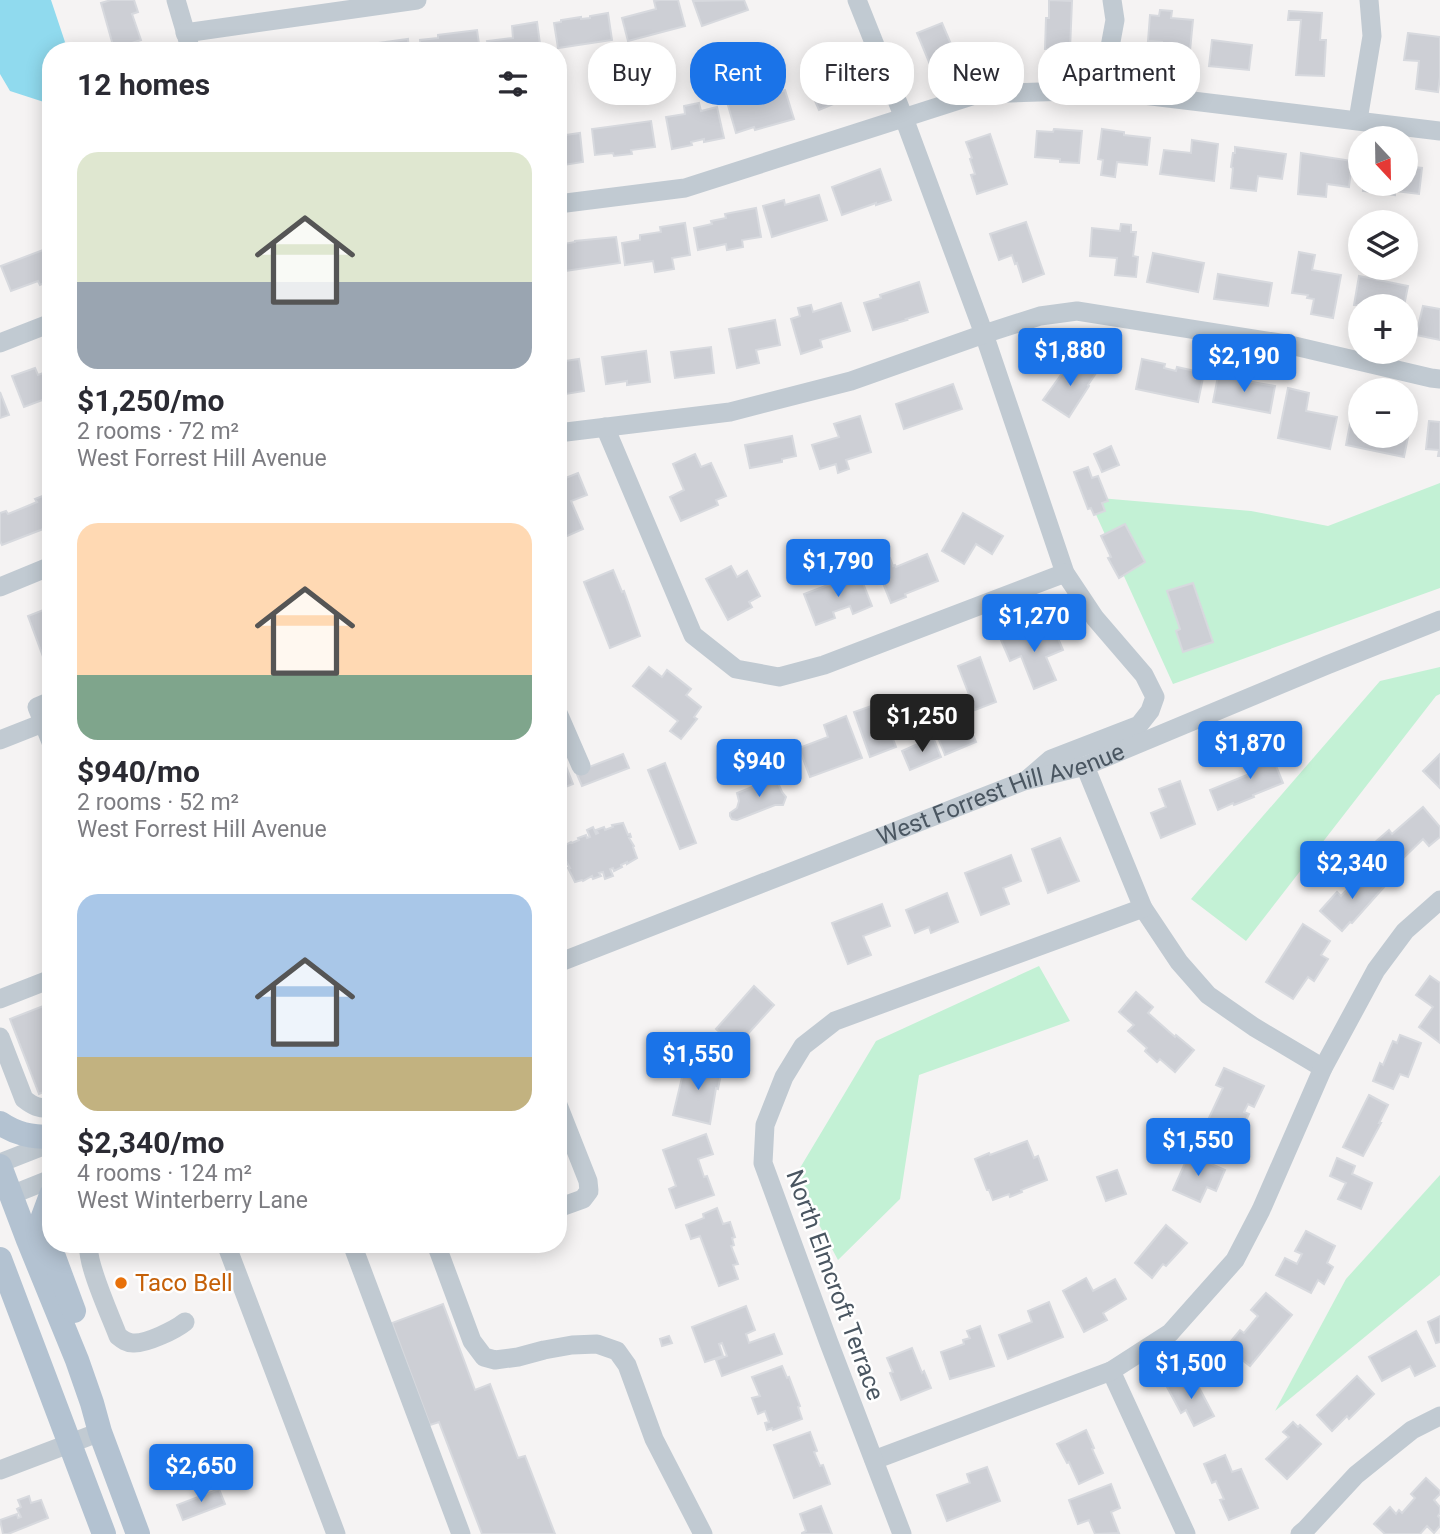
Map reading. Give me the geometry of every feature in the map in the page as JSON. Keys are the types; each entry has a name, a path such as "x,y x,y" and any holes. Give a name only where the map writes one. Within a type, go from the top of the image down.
{"main road":[{"path":"0,1123 32,1137 42,1137"},
{"path":"0,1164 6,1197 77,1360 100,1432 138,1534"},
{"path":"53,1253 76,1315 77,1360"},
{"path":"2,1266 104,1534"}],"street":[{"path":"176,0 188,42 417,0"},
{"path":"857,0 984,334 1065,573 1095,618 1144,675 1155,697 1150,711 1139,725 1051,759 1024,781"},
{"path":"1111,42 1115,20 1112,0"},
{"path":"1358,120 1372,36 1368,0"},
{"path":"567,203 685,188 978,94 1038,92"},
{"path":"1200,101 1440,131"},
{"path":"567,431 730,412 851,381 1041,316 1077,311 1286,344 1440,379"},
{"path":"0,343 42,327"},
{"path":"605,427 693,635 736,669 779,677 824,665 1065,573"},
{"path":"0,587 42,570"},
{"name":"West Forrest Hill Avenue","path":"567,959 1024,781 1085,766 1440,620"},
{"path":"42,705 37,707 42,720"},
{"path":"0,740 42,723"},
{"path":"567,734 581,766"},
{"path":"1085,766 1143,908 1179,962 1208,995 1323,1069"},
{"path":"874,1460 1111,1371 1170,1333 1235,1261 1261,1210 1323,1069 1376,970 1405,931 1440,900"},
{"name":"North Elmcroft Terrace","path":"902,1534 763,1163 765,1125 783,1077 803,1046 835,1021 1143,908"},
{"path":"0,999 42,983"},
{"path":"0,1037 24,1099 42,1109"},
{"path":"567,1128 588,1181 589,1191 583,1199 567,1205"},
{"path":"0,1164 42,1147"},
{"path":"6,1197 42,1183"},
{"path":"87,1253 118,1336 124,1341 141,1343 178,1328 185,1322"},
{"path":"229,1253 335,1534"},
{"path":"355,1253 461,1534"},
{"path":"439,1253 472,1341 484,1357 495,1360 572,1345 597,1344 617,1351 627,1365 654,1439 703,1534"},
{"path":"1111,1371 1186,1534"},
{"path":"1300,1534 1356,1475 1412,1430 1440,1416"},
{"path":"0,1470 100,1432"}],"green space":[{"path":"1440,483 1440,588 1173,684 1088,497 1251,511 1328,526"},
{"path":"1440,667 1440,694 1246,941 1191,899 1380,681"},
{"path":"1039,966 1070,1021 919,1075 900,1199 838,1260 794,1178 876,1041"},
{"path":"1440,1175 1440,1275 1275,1411 1346,1279"}],"water":[{"path":"0,0 51,0 65,42 42,42 42,101 10,91 0,74"}],"building":[{"path":"134,0 138,12 132,14 141,40 112,42 101,3"},
{"path":"678,0 685,26 628,41 622,18 656,9 654,1"},
{"path":"744,0 748,10 702,26 693,1"},
{"path":"1049,0 1072,1 1070,42 1045,42 1046,18 1049,18"},
{"path":"1160,10 1172,11 1171,18 1193,20 1191,42 1148,41 1150,15 1159,16"},
{"path":"1289,11 1322,13 1320,40 1326,40 1324,76 1296,75 1301,20 1288,20"},
{"path":"608,13 612,40 567,47 567,42 557,42 554,23 581,17 590,18"},
{"path":"537,22 540,42 487,42 513,38 512,26"},
{"path":"942,23 950,42 928,42 928,60 917,33"},
{"path":"477,30 479,42 420,42 438,38 438,35"},
{"path":"1408,33 1440,37 1438,92 1416,89 1419,61 1404,60"},
{"path":"408,39 408,42 386,42"},
{"path":"1212,40 1252,45 1249,70 1209,66"},
{"path":"786,93 794,119 736,133 728,105 786,105"},
{"path":"700,105 701,111 717,107 724,138 704,142 704,139 691,142 692,145 672,149 666,117 685,114 684,106"},
{"path":"817,105 831,105 819,110"},
{"path":"651,121 655,147 631,150 632,154 595,155 592,129"},
{"path":"1054,129 1082,131 1079,163 1035,157 1037,131 1053,132"},
{"path":"1102,129 1150,138 1147,165 1117,162 1115,177 1101,175 1103,160 1098,159"},
{"path":"580,133 583,162 567,165 567,135"},
{"path":"990,134 1007,184 977,194 971,175 975,174 970,159 972,158 966,142"},
{"path":"1192,140 1218,144 1214,181 1160,174 1164,150 1191,153"},
{"path":"1235,147 1286,154 1282,179 1258,176 1256,191 1231,188"},
{"path":"1301,153 1348,160 1348,187 1327,184 1326,197 1298,194"},
{"path":"1418,168 1422,168 1418,194"},
{"path":"880,169 891,200 842,215 832,187"},
{"path":"819,195 827,220 772,237 763,206 784,200 785,205"},
{"path":"756,208 761,237 742,240 743,247 727,250 726,244 698,250 694,228 726,218 725,214"},
{"path":"1026,222 1044,274 1023,282 1012,255 999,260 990,234"},
{"path":"685,223 690,255 672,258 674,269 655,272 653,261 625,265 622,243 640,240 640,235 661,232 660,227"},
{"path":"1121,224 1131,225 1131,232 1136,232 1133,256 1138,257 1136,277 1115,275 1117,258 1090,256 1092,228 1120,231"},
{"path":"616,237 620,263 567,271 567,243"},
{"path":"42,250 42,284 38,281 11,291 1,266"},
{"path":"1299,252 1315,255 1312,270 1341,275 1333,318 1311,314 1314,299 1307,298 1308,295 1292,293"},
{"path":"1153,253 1204,263 1198,292 1147,282"},
{"path":"1218,274 1272,283 1268,306 1214,299"},
{"path":"1358,280 1379,280 1408,286 1406,294 1356,294"},
{"path":"919,282 928,312 873,330 864,303"},
{"path":"841,303 850,331 820,340 822,347 801,354 791,319 800,316 798,308 811,305 813,312"},
{"path":"1423,306 1440,309 1440,340 1418,335"},
{"path":"775,320 780,345 756,350 759,363 737,368 729,329"},
{"path":"711,347 714,373 675,378 671,352"},
{"path":"646,351 650,382 606,384 602,357"},
{"path":"1073,358 1096,373 1069,417 1043,400"},
{"path":"579,359 584,391 567,394 567,361"},
{"path":"1142,359 1165,364 1164,368 1176,371 1177,367 1204,373 1198,402 1136,389"},
{"path":"35,368 38,375 42,373 42,400 24,407 12,376"},
{"path":"1218,376 1275,386 1270,413 1213,402"},
{"path":"953,384 962,409 904,429 896,404"},
{"path":"1288,388 1309,393 1306,411 1337,417 1330,449 1278,438"},
{"path":"0,392 9,415 0,418"},
{"path":"860,416 871,452 846,460 849,469 838,473 836,464 820,469 812,445 839,437 834,424"},
{"path":"1429,421 1440,422 1440,456 1439,450 1426,449"},
{"path":"792,436 796,456 782,459 782,462 750,468 745,445"},
{"path":"1111,446 1119,465 1102,472 1094,454"},
{"path":"1360,448 1406,448 1404,457"},
{"path":"695,454 701,467 711,463 726,496 716,500 718,505 681,521 670,497 684,490 673,464"},
{"path":"1088,467 1092,478 1098,476 1108,501 1102,503 1105,511 1094,515 1091,508 1088,509 1074,472"},
{"path":"578,473 587,495 571,501 583,529 567,536 567,477"},
{"path":"42,496 42,529 2,545 0,513 6,511 8,514 37,502 35,499"},
{"path":"963,513 1003,536 992,554 976,544 964,564 942,551"},
{"path":"1125,524 1145,562 1119,578 1108,558 1111,557 1101,536"},
{"path":"927,554 938,581 905,594 906,597 891,603 877,563 890,558 896,567"},
{"path":"731,566 737,577 747,571 760,596 749,602 752,607 728,620 706,579"},
{"path":"613,570 622,592 624,591 640,636 610,648 584,582"},
{"path":"859,573 872,606 853,614 850,606 833,612 835,618 816,625 804,594"},
{"path":"1193,583 1213,642 1183,652 1176,631 1180,629 1167,591"},
{"path":"42,611 42,654 28,616"},
{"path":"1033,626 1038,638 1055,631 1063,650 1046,657 1056,680 1034,689 1021,656 1010,661 1001,640"},
{"path":"980,657 996,702 975,710 958,666"},
{"path":"649,667 662,677 667,670 691,689 686,695 701,707 694,717 697,719 681,739 670,731 678,721 633,686"},
{"path":"880,703 885,716 882,717 896,747 870,757 854,712"},
{"path":"846,716 862,758 810,777 799,748 828,737 824,725"},
{"path":"968,722 976,742 945,755 937,735"},
{"path":"933,737 941,757 910,770 902,751"},
{"path":"1268,746 1283,783 1218,810 1210,790 1252,773 1245,756"},
{"path":"623,754 629,768 582,786 576,772"},
{"path":"1440,754 1440,788 1423,771"},
{"path":"665,763 696,843 680,849 648,770"},
{"path":"567,769 573,784 567,786"},
{"path":"775,776 786,797 783,805 775,805 737,820 732,819 730,813 737,808 739,801 737,793"},
{"path":"1180,781 1195,824 1161,838 1151,813 1166,807 1159,789"},
{"path":"1423,807 1440,827 1440,837 1429,846 1423,839 1394,867 1374,843 1389,830 1392,834"},
{"path":"623,823 628,835 630,834 637,858 614,871 613,868 610,869 613,876 605,879 603,872 599,873 601,876 593,879 592,876 575,882 568,868 567,844 586,835 587,838 590,837 587,830 593,827 596,834 596,830 604,827 605,830 613,827 612,825"},
{"path":"1060,838 1079,881 1048,893 1032,849"},
{"path":"1011,855 1021,881 1003,888 1009,904 981,915 965,873"},
{"path":"1367,871 1384,887 1342,931 1320,911 1337,892 1341,896"},
{"path":"947,893 958,922 931,933 929,927 915,933 906,910"},
{"path":"882,904 890,926 863,936 871,955 848,964 832,923"},
{"path":"1303,924 1330,941 1321,955 1328,959 1314,981 1308,977 1293,999 1266,982"},
{"path":"1430,976 1440,983 1440,1043 1419,1027 1433,1007 1416,995"},
{"path":"754,986 774,1005 736,1047 716,1029"},
{"path":"1136,992 1153,1007 1148,1013 1194,1050 1175,1072 1160,1059 1157,1062 1145,1051 1147,1048 1128,1031 1134,1025 1119,1012"},
{"path":"42,1007 42,1093 39,1094 10,1019"},
{"path":"1400,1035 1421,1043 1408,1077 1400,1074 1393,1089 1373,1081 1380,1063 1383,1065 1393,1041 1397,1043"},
{"path":"686,1061 722,1069 710,1124 673,1115"},
{"path":"1224,1068 1264,1086 1254,1107 1248,1104 1244,1112 1249,1114 1239,1135 1208,1120 1223,1088 1216,1085"},
{"path":"1369,1095 1388,1105 1363,1156 1343,1147"},
{"path":"706,1134 713,1154 698,1159 714,1195 676,1208 669,1189 676,1186 663,1150"},
{"path":"1027,1141 1034,1158 1038,1156 1047,1180 1010,1197 1009,1194 993,1200 975,1159"},
{"path":"1189,1154 1225,1170 1216,1191 1207,1187 1200,1202 1173,1190"},
{"path":"1337,1158 1355,1166 1352,1174 1372,1183 1361,1209 1338,1199 1346,1183 1330,1176"},
{"path":"1117,1170 1126,1194 1106,1201 1097,1177"},
{"path":"717,1208 723,1224 730,1222 735,1237 732,1238 734,1245 731,1246 738,1264 733,1265 738,1279 719,1286 700,1236 691,1239 686,1225 704,1218 703,1214"},
{"path":"1166,1225 1187,1243 1166,1266 1163,1264 1152,1278 1135,1263"},
{"path":"1306,1231 1335,1246 1327,1263 1333,1267 1324,1284 1318,1280 1311,1293 1276,1275 1285,1258 1297,1264 1302,1254 1295,1251"},
{"path":"1086,1278 1093,1291 1115,1279 1126,1299 1103,1313 1107,1320 1084,1332 1063,1291"},
{"path":"1266,1293 1292,1315 1250,1366 1226,1347 1240,1330 1244,1333 1258,1316 1251,1310"},
{"path":"1049,1302 1063,1337 1008,1359 999,1335 1032,1322 1028,1311"},
{"path":"443,1304 475,1390 490,1384 518,1458 525,1456 555,1534 482,1534 439,1422 430,1425 392,1323"},
{"path":"746,1306 755,1330 746,1334 749,1343 774,1334 782,1354 722,1376 716,1360 727,1356 722,1343 719,1344 723,1356 705,1362 692,1327"},
{"path":"1440,1316 1440,1342 1436,1343 1428,1322"},
{"path":"980,1326 994,1366 950,1379 941,1352 964,1344 963,1340 970,1338 967,1331"},
{"path":"1416,1331 1435,1366 1415,1376 1410,1366 1382,1381 1369,1357"},
{"path":"669,1336 672,1343 662,1346 660,1339"},
{"path":"912,1348 931,1388 901,1400 887,1358"},
{"path":"782,1366 800,1406 798,1407 802,1419 767,1430 765,1423 769,1422 765,1411 758,1414 752,1398 760,1396 752,1377"},
{"path":"1357,1376 1374,1394 1349,1419 1347,1416 1332,1431 1317,1415"},
{"path":"1194,1378 1214,1416 1194,1426 1186,1410 1181,1413 1167,1387 1183,1379 1185,1383"},
{"path":"1293,1422 1321,1444 1287,1479 1266,1459 1289,1437 1283,1432"},
{"path":"1086,1430 1103,1473 1079,1484 1057,1444"},
{"path":"810,1432 817,1451 814,1452 820,1466 823,1465 830,1484 794,1498 774,1445"},
{"path":"1225,1455 1232,1472 1241,1469 1258,1508 1229,1520 1220,1500 1224,1499 1216,1481 1212,1483 1204,1464"},
{"path":"987,1467 1000,1501 947,1521 937,1495 970,1483 967,1474"},
{"path":"1426,1478 1440,1491 1434,1500 1440,1507 1440,1526 1434,1533 1427,1526 1420,1534 1385,1534 1374,1524 1390,1507 1396,1514 1399,1510 1402,1513 1415,1498 1411,1494"},
{"path":"1111,1484 1120,1508 1111,1512 1119,1533 1095,1534 1089,1520 1078,1524 1069,1500"},
{"path":"219,1489 225,1504 183,1520 177,1505"},
{"path":"29,1496 31,1503 41,1500 48,1518 3,1534 0,1520 17,1514 18,1518 21,1517 17,1509 21,1507 18,1500"},
{"path":"821,1506 832,1534 802,1534 806,1531 800,1514"}],"place":[{"name":"Taco Bell","path":"121,1283"}]}
